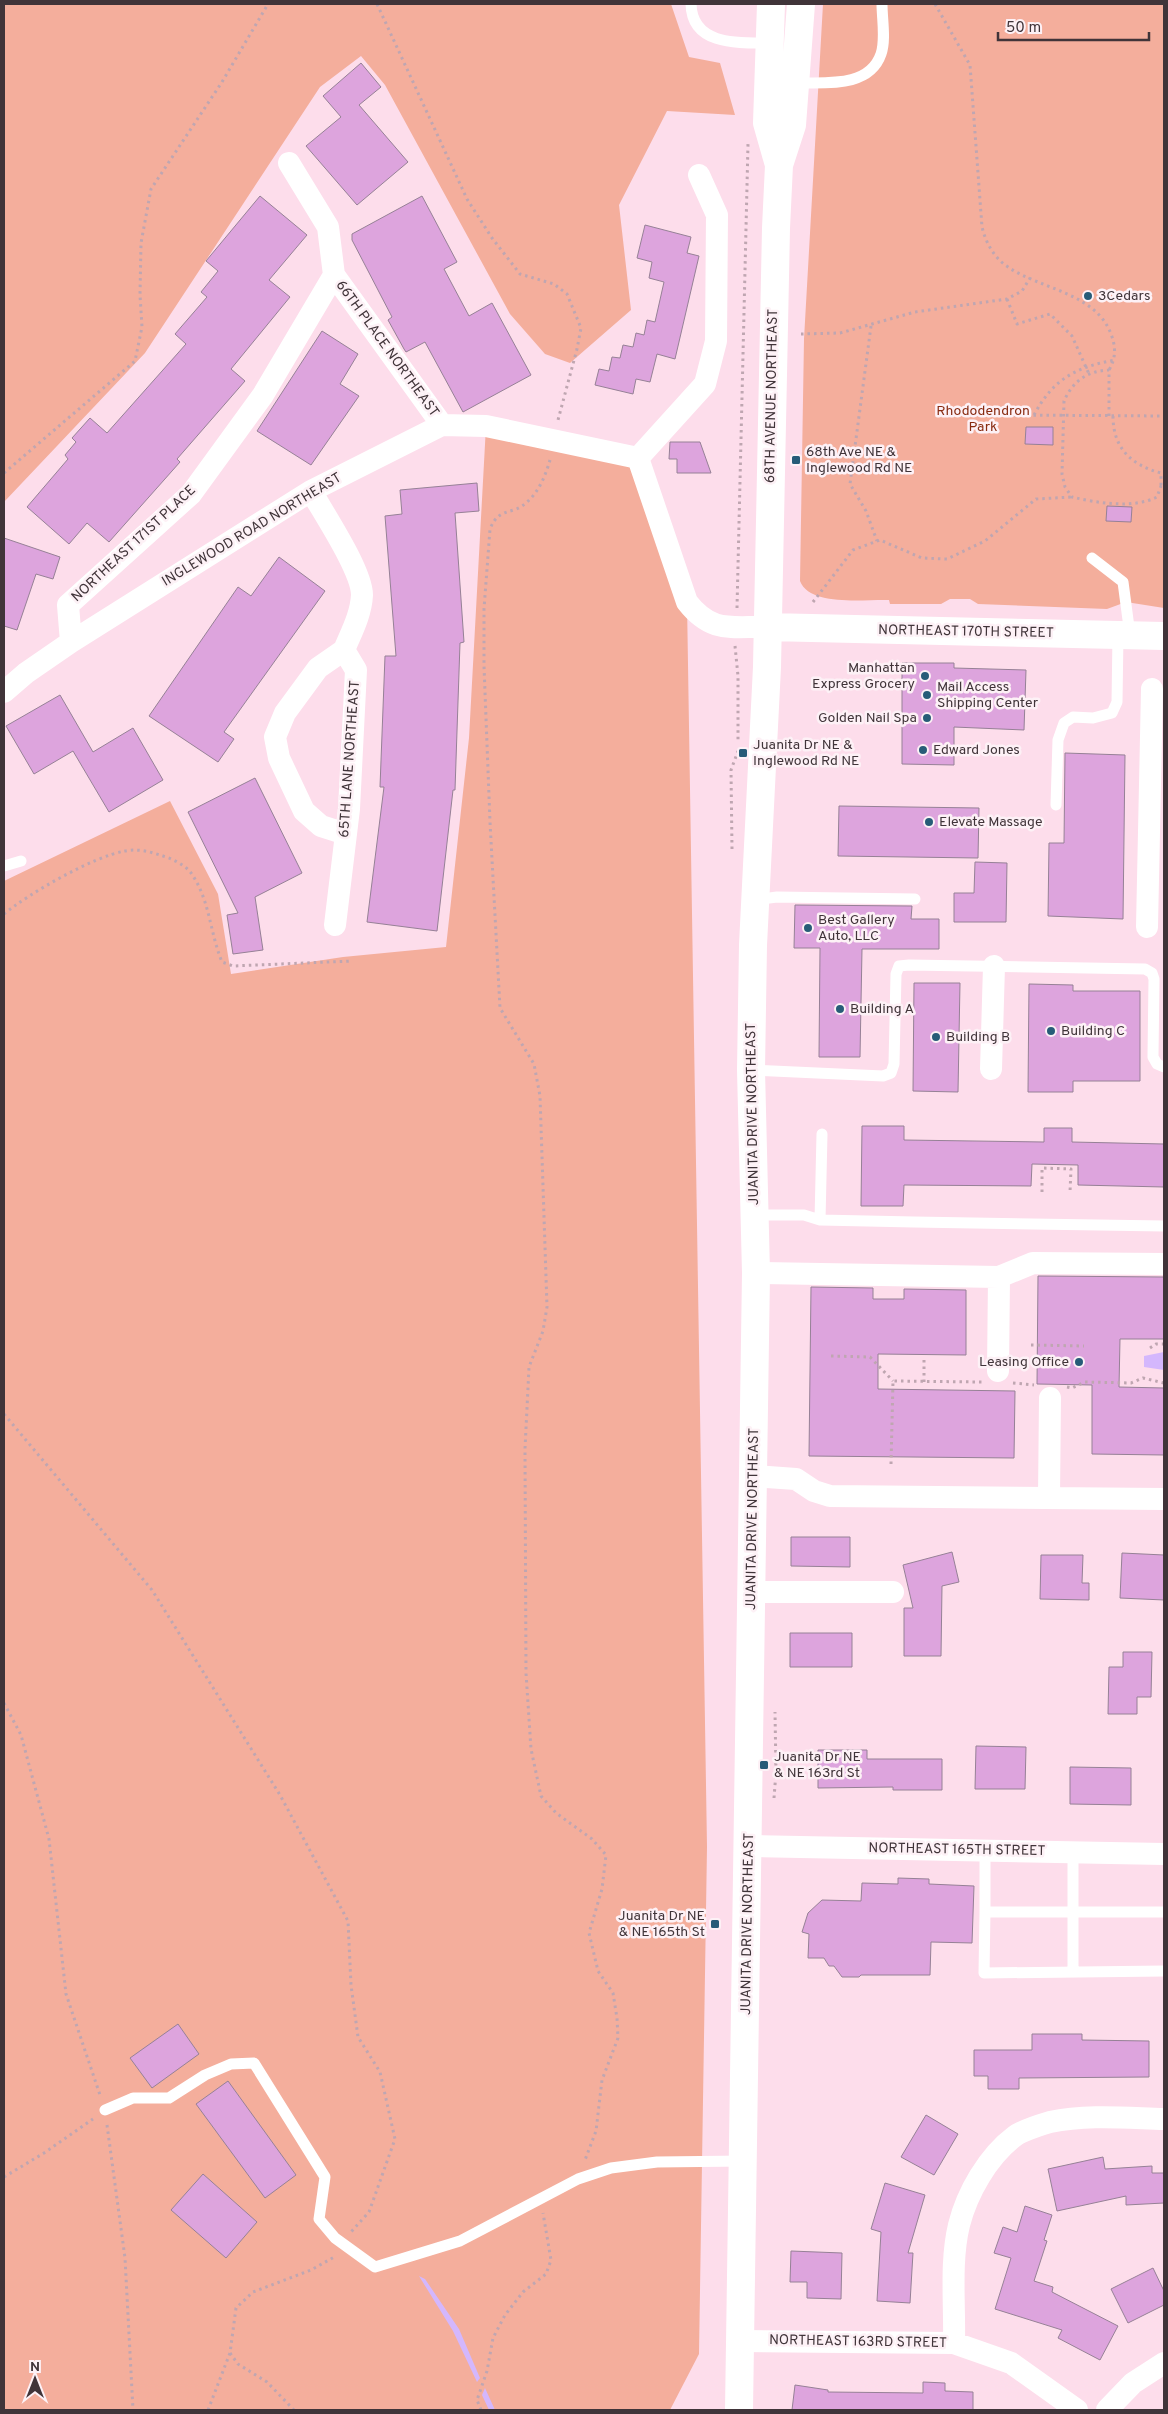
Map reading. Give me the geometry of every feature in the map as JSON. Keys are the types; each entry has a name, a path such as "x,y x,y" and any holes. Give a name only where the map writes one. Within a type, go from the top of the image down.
{"main road":[{"name":"68TH AVENUE NORTHEAST","path":"771,4 767,123 779,165"},
{"name":"68TH AVENUE NORTHEAST","path":"768,627 779,165 792,126 801,4"},
{"name":"NORTHEAST 170TH STREET","path":"768,627 1164,636"},
{"name":"JUANITA DRIVE NORTHEAST","path":"739,2410 749,1846 756,1274 751,1070 755,900 768,627"}],"street":[{"name":"66TH PLACE NORTHEAST","path":"289,163 328,227 334,275 442,425"},
{"path":"699,176 716,215 716,341 705,384 638,458 687,602 698,616 714,625 768,627"},
{"name":"NORTHEAST 171ST PLACE","path":"71,642 68,605 191,494 263,395 334,275"},
{"name":"INGLEWOOD ROAD NORTHEAST","path":"4,692 26,673 71,642 311,491 442,425 486,426 638,458"},
{"path":"311,491 356,571 362,593 360,613 344,650 318,668 285,713 275,737 279,758 304,811 321,826 346,834"},
{"name":"65TH LANE NORTHEAST","path":"335,925 346,834 356,670 344,650"},
{"path":"1147,927 1157,798 1152,688"},
{"path":"991,1069 994,966"},
{"path":"756,1274 999,1277 1033,1263 1164,1264"},
{"path":"998,1372 999,1277"},
{"path":"1049,1497 1050,1398"},
{"path":"753,1476 796,1479 814,1491 830,1496 1164,1498"},
{"path":"752,1592 893,1592"},
{"name":"NORTHEAST 165TH STREET","path":"749,1846 1164,1854"},
{"path":"954,2343 955,2252 959,2225 970,2196 989,2163 1016,2135 1050,2122 1090,2118 1164,2119"},
{"name":"NORTHEAST 163RD STREET","path":"740,2341 954,2343 1011,2363 1077,2410"},
{"path":"1107,2410 1133,2383 1164,2363"}],"lane":[{"path":"691,4 694,21 707,35 730,42 770,43"},
{"path":"795,83 836,82 858,78 874,66 881,54 882,4"},
{"path":"1056,805 1058,740 1064,724 1073,717 1093,718 1112,713 1117,702 1124,635 1123,582 1092,558"},
{"path":"4,866 21,862"},
{"path":"755,900 777,897 915,899"},
{"path":"751,1070 883,1076 891,1073 894,1064 896,974 900,966 1144,969 1152,973 1154,979 1153,1056 1157,1064 1164,1067"},
{"path":"820,1220 822,1134"},
{"path":"754,1215 804,1215 820,1220 1164,1226"},
{"path":"985,1851 984,1972 1164,1971"},
{"path":"1073,1853 1073,1972"},
{"path":"985,1912 1164,1912"},
{"path":"105,2110 133,2098 169,2098 205,2075 231,2064 254,2063 325,2177 319,2219 335,2238 376,2267 460,2241 578,2179 611,2168 657,2162 744,2160"}],"path":[{"path":"4,473 134,361 142,327 140,295 141,243 151,189 226,75 268,4"},
{"path":"377,4 467,199 482,223 506,258 520,274 554,284 567,294 581,328 552,440 551,457 546,474 527,503 494,518 490,529 484,609 484,666 490,822 500,1008 534,1064 540,1096 547,1307 543,1331 530,1368 525,1449 526,1673 531,1749 541,1796 556,1813 592,1839 606,1855 602,1889 589,1933 598,1971 613,1993 617,2018 618,2038 602,2080 596,2131 581,2166"},
{"path":"814,602 853,550 880,540 922,558 947,559 985,542 1036,499 1072,497 1099,502 1146,502 1157,497 1163,486 1161,473 1143,468 1133,462 1118,444 1114,435 1111,416 1109,370 1115,360 1114,341 1107,323 1083,302 1008,268 994,255 985,239 982,227 970,65 936,4"},
{"path":"737,602 748,136"},
{"path":"800,334 840,333 871,326 915,312 1007,299 1022,291 1030,278"},
{"path":"1007,299 1018,324 1050,314 1072,336 1089,374"},
{"path":"871,326 850,484 866,511 877,541"},
{"path":"1034,415 1043,397 1064,377 1087,366 1115,360"},
{"path":"1072,497 1065,487 1062,474 1064,402 1068,392 1081,378 1089,374 1109,370"},
{"path":"1014,415 1164,416"},
{"path":"736,589 741,592"},
{"path":"733,854 732,770 738,752 737,661"},
{"path":"4,914 41,888 94,862 124,851 148,850 179,862 192,874 206,900 215,945 222,962 233,966 352,960"},
{"path":"1042,1192 1042,1168 1071,1169 1070,1192"},
{"path":"1150,1348 1156,1344 1164,1344"},
{"path":"1031,1345 1084,1346"},
{"path":"831,1356 870,1357 893,1381"},
{"path":"924,1360 924,1382"},
{"path":"4,1414 152,1590 280,1794 348,1921 352,1985 358,2037 380,2072 395,2139 369,2212 353,2230 339,2254 311,2270 253,2292 236,2308 230,2353 208,2410"},
{"path":"4,1703 21,1735 48,1838 66,1994 105,2110 125,2258 133,2410"},
{"path":"4,2177 44,2153 105,2110"},
{"path":"481,2410 477,2400 487,2371 493,2338 505,2315 523,2292 546,2274 551,2260 541,2200"},
{"path":"230,2353 238,2364 267,2382 294,2410"}],"green space":[{"path":"4,4 671,4 689,57 720,63 735,115 667,111 619,205 631,310 570,363 545,354 510,314 385,85 361,56 320,87 145,353 4,502"},
{"name":"Rhododendron Park","path":"823,4 1164,4 1164,608 1126,602 1107,609 978,604 970,599 950,599 941,604 890,604 889,600 839,600 826,598 815,595 806,589 800,581 804,339"},
{"path":"486,426 638,458 687,602 707,1847 699,2354 670,2410 4,2410 4,881 170,801 218,894 231,974 343,957 446,947 469,738"}],"shaded area":[{"path":"1164,1352 1164,1370 1144,1367 1144,1356"},
{"path":"419,2276 425,2279 459,2329 480,2378 477,2382 453,2331"},
{"path":"485,2388 495,2410 489,2410 482,2395"}],"building":[{"path":"361,63 381,87 359,105 408,162 357,205 306,146 341,117 323,96"},
{"path":"260,196 307,235 269,280 290,297 231,369 245,381 177,459 180,462 109,542 87,523 69,544 27,507 68,459 65,455 76,442 72,438 90,418 107,433 186,344 175,334 207,297 201,292 218,271 206,261"},
{"path":"422,196 457,262 444,269 469,316 492,303 531,375 463,412 425,342 406,352 404,349 388,320 392,317 352,240 352,234"},
{"path":"645,225 691,237 687,253 699,256 675,359 657,354 650,382 636,379 633,394 595,385 599,369 609,371 612,357 620,358 623,345 633,347 636,333 644,335 647,320 655,322 664,282 649,278 652,262 637,258"},
{"path":"322,331 358,354 340,384 359,396 311,465 257,431"},
{"path":"1026,427 1053,427 1053,445 1025,444"},
{"path":"670,442 700,442 711,473 677,473 677,459 669,459"},
{"path":"477,483 479,511 455,513 464,642 460,643 455,790 453,790 437,931 367,922 384,787 380,787 385,656 396,656 385,516 402,514 400,490"},
{"path":"1107,506 1132,507 1131,522 1106,521"},
{"path":"4,538 60,557 53,579 36,574 17,630 4,626"},
{"path":"279,557 325,591 224,732 234,739 218,762 149,716 238,587 251,596"},
{"path":"902,663 954,663 954,668 1026,670 1024,730 954,727 954,765 902,764"},
{"path":"60,695 93,752 133,728 163,780 109,812 73,751 34,774 6,726"},
{"path":"1065,753 1125,755 1123,919 1048,916 1049,843 1064,843"},
{"path":"255,778 302,873 255,897 263,950 233,954 227,915 238,913 188,812"},
{"path":"839,806 979,808 978,858 838,856"},
{"path":"975,862 1007,863 1006,922 954,922 954,893 974,893"},
{"path":"795,905 912,906 911,919 939,919 939,949 862,949 860,1057 819,1057 820,948 794,948"},
{"name":"Building B","path":"914,983 960,983 958,1092 913,1091"},
{"path":"1029,984 1073,985 1073,991 1140,991 1140,1081 1073,1081 1073,1092 1028,1092"},
{"path":"862,1126 904,1126 904,1140 1044,1142 1044,1128 1072,1128 1072,1142 1164,1144 1164,1187 1078,1185 1078,1165 1032,1164 1031,1186 904,1185 903,1206 861,1206"},
{"path":"1038,1276 1164,1277 1164,1339 1120,1339 1119,1387 1164,1388 1164,1455 1092,1454 1092,1385 1037,1384"},
{"path":"811,1287 873,1288 873,1299 904,1299 904,1289 966,1290 966,1355 878,1354 878,1389 1015,1391 1014,1458 809,1456"},
{"path":"791,1537 850,1537 850,1567 791,1566"},
{"path":"952,1552 959,1582 942,1586 941,1656 904,1656 904,1608 913,1608 903,1565"},
{"path":"1122,1553 1164,1555 1164,1600 1120,1598"},
{"path":"1041,1555 1083,1555 1082,1583 1089,1583 1089,1600 1040,1599"},
{"path":"790,1633 852,1633 852,1667 790,1667"},
{"path":"1123,1652 1152,1652 1151,1697 1137,1697 1137,1714 1108,1714 1109,1667 1123,1667"},
{"path":"976,1746 1026,1747 1025,1789 975,1789"},
{"path":"818,1750 867,1750 867,1759 942,1759 942,1790 893,1790 893,1787 818,1788"},
{"path":"1070,1767 1131,1768 1131,1805 1070,1804"},
{"path":"898,1878 929,1879 929,1884 974,1886 972,1943 931,1942 930,1975 861,1975 859,1977 842,1977 834,1966 829,1966 824,1958 808,1958 809,1934 802,1932 808,1913 822,1900 861,1901 862,1883 898,1884"},
{"path":"178,2024 199,2054 152,2088 130,2058"},
{"path":"1032,2034 1082,2034 1082,2040 1149,2041 1149,2077 1019,2078 1019,2089 988,2089 988,2076 974,2076 974,2050 1032,2050"},
{"path":"228,2081 296,2175 265,2198 196,2104"},
{"path":"926,2115 958,2134 934,2175 901,2157"},
{"path":"1103,2157 1105,2169 1152,2166 1152,2173 1164,2173 1164,2203 1126,2205 1126,2196 1057,2211 1048,2169"},
{"path":"203,2174 257,2222 226,2258 171,2210"},
{"path":"885,2183 925,2195 908,2253 913,2253 910,2303 877,2301 881,2232 871,2229"},
{"path":"1025,2206 1052,2215 1044,2240 1047,2241 1034,2281 1053,2287 1052,2292 1118,2326 1100,2360 1058,2338 1062,2330 995,2309 1011,2258 994,2253 1003,2227 1017,2232"},
{"path":"791,2251 842,2253 841,2299 807,2298 807,2282 790,2282"},
{"path":"1153,2268 1164,2291 1164,2305 1128,2323 1111,2289"},
{"path":"923,2382 945,2383 945,2391 973,2392 973,2410 792,2410 795,2385 828,2390 828,2392 923,2393"}],"place":[{"name":"3Cedars","path":"1088,296"},
{"name":"68th Ave NE & Inglewood Rd NE","path":"796,460"},
{"name":"Manhattan Express Grocery","path":"925,676"},
{"name":"Mail Access Shipping Center","path":"927,695"},
{"name":"Golden Nail Spa","path":"927,718"},
{"name":"Edward Jones","path":"923,750"},
{"name":"Juanita Dr NE & Inglewood Rd NE","path":"743,753"},
{"name":"Elevate Massage","path":"929,822"},
{"name":"Best Gallery Auto, LLC","path":"808,928"},
{"name":"Building A","path":"840,1009"},
{"name":"Building C","path":"1051,1031"},
{"name":"Building B","path":"936,1037"},
{"name":"Leasing Office","path":"1079,1362"},
{"name":"Juanita Dr NE & NE 163rd St","path":"764,1765"},
{"name":"Juanita Dr NE & NE 165th St","path":"715,1924"}]}
